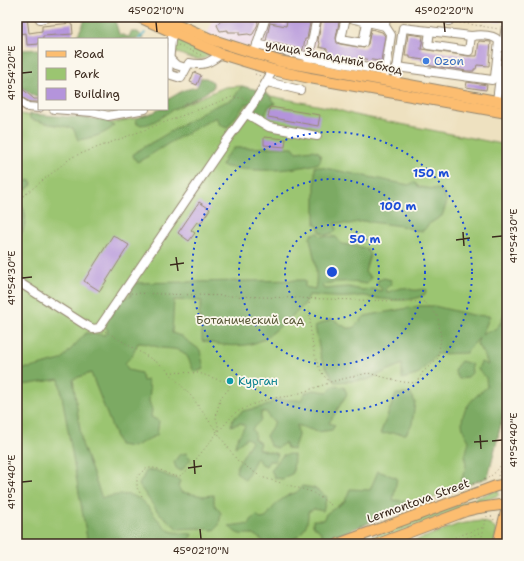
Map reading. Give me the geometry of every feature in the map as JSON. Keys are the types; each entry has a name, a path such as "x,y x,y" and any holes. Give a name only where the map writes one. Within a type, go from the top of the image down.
{"main road":[{"name":"улица Западный обход","path":"139,17 221,54 273,70 507,112"},
{"name":"улица Западный обход","path":"161,17 213,40 279,61 308,62 385,76 395,83 502,102"},
{"name":"Lermontova Street","path":"335,541 496,486 507,484"},
{"path":"378,544 466,511 479,508 507,506 498,544"}],"lane":[{"path":"39,17 40,19 48,17"},
{"path":"254,54 266,17"},
{"path":"257,44 308,62 317,17"},
{"path":"367,22 363,43 341,39 346,17 367,22 386,21 391,35 385,76"},
{"path":"502,102 507,18"},
{"path":"395,83 397,67 403,28 470,36 478,35 496,38 499,41 495,76 492,80 397,67"},
{"path":"430,31 428,45 469,51 470,36"},
{"path":"173,32 170,41 168,74 181,78 189,64 200,65 214,60 221,54"},
{"path":"170,59 176,65 186,68"},
{"path":"17,281 84,324 93,328 99,328 227,140 247,114 273,70"},
{"path":"267,82 300,90"},
{"path":"17,100 28,107 38,108"},
{"path":"67,110 92,112 108,116 140,110"},
{"path":"247,114 268,127 317,136"}],"path":[{"path":"424,17 449,19 481,26 505,34"},
{"path":"481,26 483,17"},
{"path":"17,201 72,157 232,97 243,98 254,103"},
{"path":"123,293 425,302 438,317 442,338 438,358 423,372 416,383 402,382 368,373 330,382 291,396 272,398 251,404 235,414 218,432 186,473 180,477 176,477 155,468 146,469 137,477 137,488 142,496"},
{"path":"309,298 310,324 315,356 325,378 330,382"},
{"path":"99,328 163,366 192,397 237,460 261,477 312,492 331,505"},
{"path":"169,372 199,373 219,380 231,381 228,390 221,397 218,407 216,418 218,432"},
{"path":"394,514 488,478 501,468 507,442"},
{"path":"436,544 484,526"},
{"path":"448,544 483,532"},
{"path":"317,544 335,541"}],"shaded area":[{"path":"244,17 320,17 312,64 278,57 208,34 211,22"}],"green space":[{"path":"86,17 114,17 119,34 129,37 131,32 138,32 143,38 55,38 78,35"},
{"path":"177,39 210,54 203,59 194,59 178,53 176,52 175,47"},
{"path":"38,49 38,97 35,97 17,83 19,81 17,78 17,51"},
{"path":"201,78 206,78 213,82 213,88 179,106 152,123 142,125 137,124 136,118 155,112 156,110 168,110 168,99 184,90 197,87"},
{"name":"Ботанический сад","path":"242,86 260,94 332,108 355,115 507,145 507,399 488,477 313,544 17,544 17,113 79,122 110,123 173,109 225,87"},
{"path":"242,86 262,91 273,99 275,104 269,106 262,121 253,112 252,103 245,104 227,128 220,125 216,117 137,162 133,156 134,153 211,108 233,99"},
{"path":"30,114 106,120 114,126 97,136 78,140 73,128 30,119"},
{"path":"293,147 297,152 312,150 319,152 321,158 319,163 295,168 270,170 222,166 225,158 234,148"},
{"path":"315,166 409,185 414,182 419,187 442,190 447,202 442,216 429,224 423,231 401,226 363,221 349,224 335,223 336,230 333,233 326,235 320,232 319,227 315,224"},
{"path":"27,180 31,181 32,185 17,197 17,189"},
{"path":"17,201 24,209 25,220 23,231 17,240"},
{"path":"318,233 321,236 336,237 342,244 366,248 370,255 365,272 371,277 367,284 333,282 322,285 324,289 348,287 362,290 373,289 382,291 382,289 377,285 378,280 384,278 391,280 391,285 386,288 387,292 407,288 412,290 426,290 425,294 406,300 371,298 363,296 340,297 309,295 300,309 274,332 260,341 238,346 202,341 202,326 199,314 202,301 174,300 172,333 181,336 200,350 204,369 195,372 186,355 179,350 142,343 138,343 132,356 125,363 128,370 141,373 143,381 147,380 150,389 149,401 152,410 151,417 159,421 157,435 133,447 119,445 91,373 73,379 82,444 102,498 126,495 138,498 170,531 192,534 188,544 88,544 59,379 17,385 17,368 30,368 61,360 86,333 105,335 108,330 104,325 123,298 131,296 130,291 126,290 131,283 305,280 305,287 315,289 316,270 310,238 312,234"},
{"path":"507,302 507,399 488,477 463,487 461,481 466,467 465,457 469,441 463,429 463,416 472,400 487,387 486,378 478,369 481,362 488,365 477,344 479,338 466,353 438,354 417,375 402,379 402,364 367,380 335,382 321,358 315,326 332,319 347,328 353,328 365,316 419,306 434,306 472,315 490,316 482,335 493,330 499,325 503,318"},
{"path":"461,361 471,364 472,373 467,378 459,379 455,372 456,367"},
{"path":"333,386 344,387 347,394 329,423 335,425 332,430 318,432 297,425 298,436 293,450 287,448 285,443 277,448 270,446 266,436 275,422 269,418 267,412 261,412 261,420 252,429 255,434 254,439 260,443 258,449 278,454 275,461 269,461 266,466 260,463 257,457 245,480 236,472 238,464 252,441 247,438 235,447 236,441 245,426 241,423 231,426 233,419 243,411 266,406 275,400 301,400 305,393 313,390 328,392"},
{"path":"396,394 411,394 415,402 412,424 406,434 380,434"},
{"path":"186,453 191,459 181,471 176,468 174,462 179,455"},
{"path":"283,455 294,455 293,473 283,479 275,478 271,470"},
{"path":"155,470 178,479 180,481 178,486 181,492 203,496 214,495 214,504 221,513 219,525 214,530 198,528 178,529 157,511 139,485 146,471"},
{"path":"378,471 397,478 393,500 405,501 402,510 325,540 320,531 313,526 313,520 323,520 326,514 345,501 350,489 370,490"},
{"path":"302,486 314,488 327,497 323,511 314,509 308,512 307,522 303,531 295,538 286,542 291,544 267,544 253,534 237,533 229,526 244,524 249,525 251,520 257,515 261,519 266,518 279,502 285,497 299,490"},
{"path":"498,490 499,495 367,544 352,544"},
{"path":"480,521 491,524 497,531 494,544 407,544 459,524"}],"building":[{"path":"17,17 27,17 29,33 42,31 42,26 72,23 73,34 43,36 43,38 38,38 38,44 27,45 26,33 17,34"},
{"path":"288,17 311,17 307,39 305,39 303,50 266,41 270,23 286,26"},
{"path":"322,17 340,17 336,38 337,43 340,44 364,48 368,44 371,29 382,32 385,36 381,61 360,58 359,61 332,56 332,53 327,52 327,49 319,47 320,43 318,41"},
{"path":"486,17 502,17 501,22 485,20"},
{"path":"257,18 258,24 251,35 239,35 239,32 228,32 228,30 220,31 217,25 220,21"},
{"path":"408,34 423,36 421,49 468,56 477,56 479,41 491,42 489,66 477,65 474,71 466,71 432,66 424,63 424,60 410,58 410,56 405,56"},
{"path":"194,72 201,75 197,85 190,82"},
{"path":"467,82 487,85 486,90 466,87"},
{"path":"17,84 34,99 38,99 38,102 30,102 17,94"},
{"path":"270,107 320,115 318,126 268,117"},
{"path":"264,137 286,139 285,147 264,145"},
{"path":"199,202 210,209 200,224 197,222 191,230 195,233 189,241 178,233"},
{"path":"113,235 129,245 100,291 84,281"}],"waterway":[{"path":"140,38 145,33"}],"place":[{"name":"Ozon","path":"426,61"},
{"name":"Курган","path":"230,381"}]}
